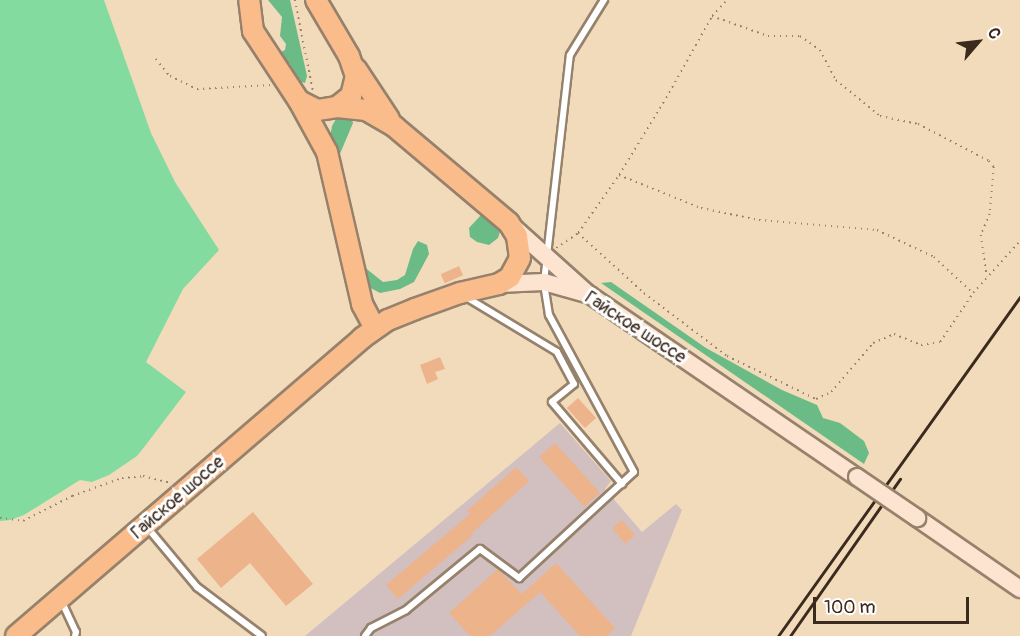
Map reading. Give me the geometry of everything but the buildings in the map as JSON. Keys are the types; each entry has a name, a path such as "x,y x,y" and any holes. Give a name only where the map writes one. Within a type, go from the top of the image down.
{"main road":[{"path":"233,0 250,22 259,42 299,101 327,152 362,304 375,328"},
{"path":"249,0 250,22"},
{"path":"315,0 353,65 394,126"},
{"path":"337,107 354,90 353,65"},
{"path":"299,101 317,110 337,107 366,110 394,126 509,223 590,296"},
{"path":"499,284 510,277 520,258 517,236 509,223"},
{"name":"Гайское шоссе","path":"16,636 375,328 388,320 460,293 499,284 544,282 590,296 1020,589"}],"lane":[{"path":"365,636 371,628 406,610 480,549 519,578 634,472 549,315 544,282 545,255 570,55 604,0"},
{"path":"460,293 557,352 574,384 552,402 622,484"},
{"path":"557,352 566,347"},
{"path":"146,526 197,587 262,636"},
{"path":"61,599 76,632 75,636"}],"path":[{"path":"295,0 317,110"},
{"path":"545,255 578,233 619,175 712,16 727,0"},
{"path":"712,16 768,36 800,36 820,50 836,80 880,116 918,124 989,161 994,167 990,214 981,235 987,279"},
{"path":"156,59 170,76 197,89 287,85"},
{"path":"619,175 701,208 759,220 877,230 934,257 973,293"},
{"path":"578,233 644,293 727,356 816,399 831,392 873,343 894,333 921,345 940,342 973,293 1020,241"},
{"path":"0,518 23,522 72,496 122,478 143,476 173,483 187,490"}],"shaded area":[{"path":"560,423 611,481 605,489 642,532 676,504 682,510 631,636 305,636"}],"green space":[{"path":"0,0 104,0 151,133 175,182 219,250 183,289 146,362 186,392 137,456 109,475 92,482 80,480 24,515 0,521"},
{"path":"268,0 290,0 307,76 305,83 298,81 290,64 282,59 279,53 285,50 286,44 280,36 282,17"},
{"path":"351,114 353,123 339,156 334,158 330,138 332,126 336,119"},
{"path":"481,215 489,216 502,225 498,238 489,245 477,242 470,237 469,228"},
{"path":"418,241 427,245 429,254 414,282 400,289 380,293 365,285 358,262 383,282 397,280 405,275 413,249"},
{"path":"611,282 706,348 782,390 817,405 823,418 840,423 864,441 869,453 864,464 601,283"}],"railway":[{"path":"778,636 1020,297"},
{"path":"790,636 900,479"}]}
